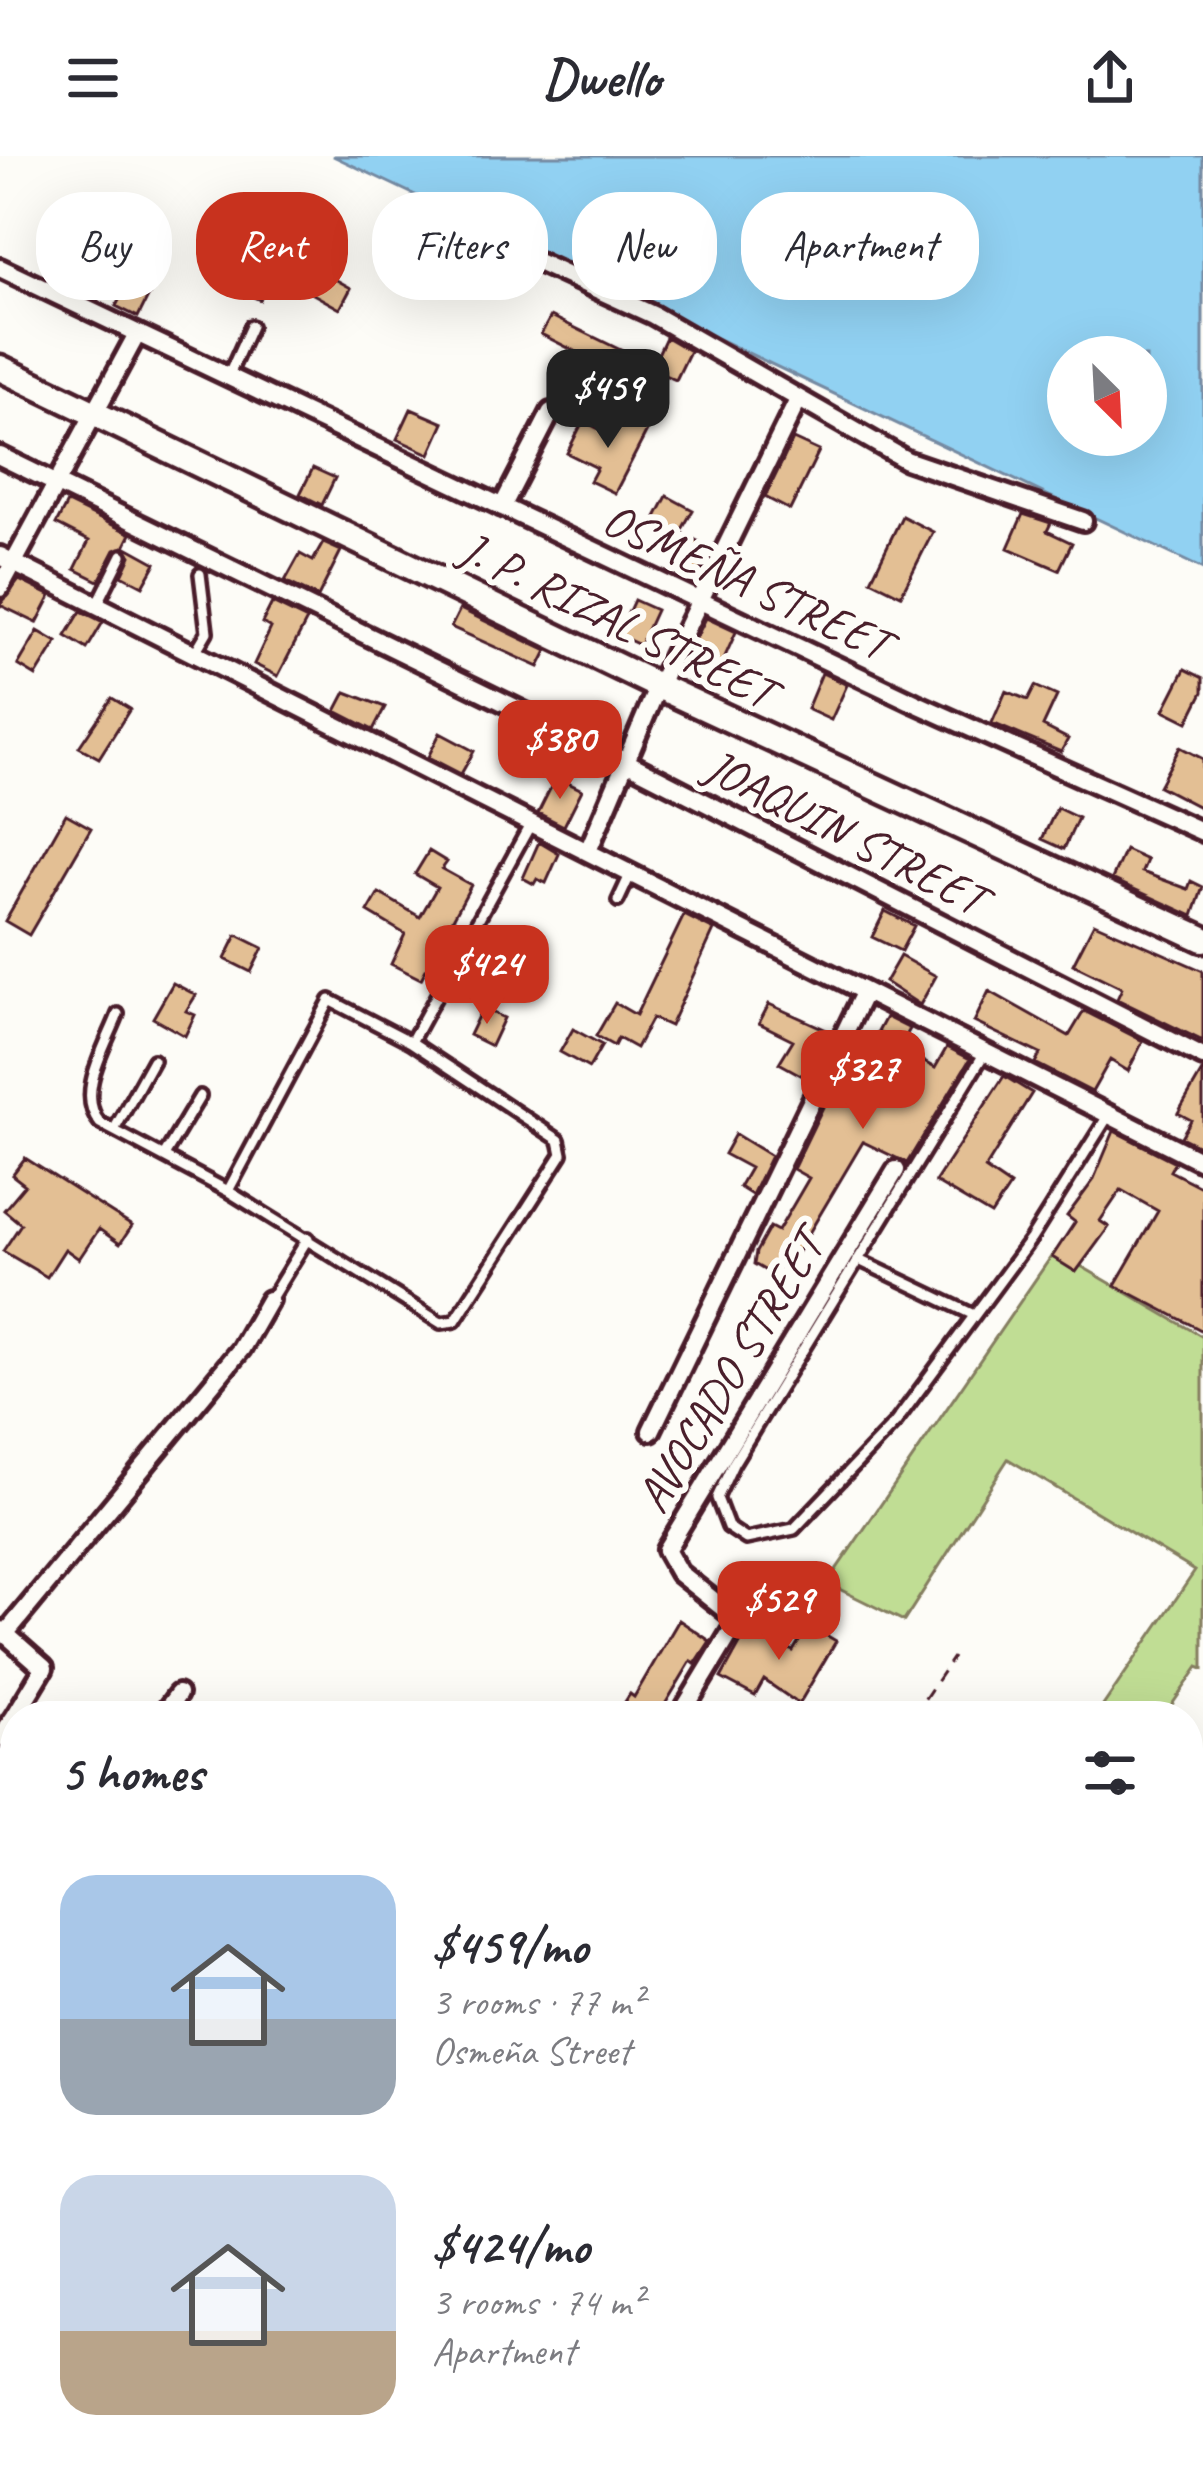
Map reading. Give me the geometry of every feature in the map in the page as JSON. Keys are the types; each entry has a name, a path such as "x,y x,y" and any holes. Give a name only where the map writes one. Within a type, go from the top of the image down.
{"main road":[{"name":"J. P. RIZAL STREET","path":"0,368 658,686 1203,940"}],"street":[{"path":"548,267 653,315 797,402 945,476 1083,521"},
{"name":"OSMEÑA STREET","path":"0,268 699,601 1203,832"},
{"path":"0,588 8,560 58,485 137,334"},
{"path":"588,851 658,686 797,402"},
{"path":"502,507 551,412"},
{"name":"JOAQUIN STREET","path":"0,456 626,762 1203,1057"},
{"path":"8,560 1203,1162"},
{"path":"651,1431 864,993"},
{"name":"AVOCADO STREET","path":"738,1620 679,1573 666,1550 896,1170"},
{"path":"24,1701 44,1668 3,1631 241,1349 269,1300"},
{"path":"689,1701 738,1620"},
{"path":"173,1701 178,1694"}],"lane":[{"path":"228,377 251,326"},
{"path":"97,605 122,555"},
{"path":"194,654 207,632 200,574"},
{"path":"412,1042 530,825"},
{"path":"618,901 631,873"},
{"path":"118,1015 88,1103 96,1118 308,1238 441,1323 455,1321 562,1154 550,1129 412,1042 333,1000 326,1001 228,1191"},
{"path":"984,1054 733,1464 717,1498 728,1527 746,1539 794,1529 895,1423 1031,1239 1108,1116"},
{"path":"114,1130 154,1060"},
{"path":"164,1156 200,1096"},
{"path":"269,1300 308,1238"},
{"path":"861,1261 974,1315"},
{"path":"738,1620 773,1621 793,1589"}],"path":[{"path":"923,1701 952,1657"}],"green space":[{"path":"1055,1251 1203,1337 1203,1669 1198,1667 1174,1701 1106,1701 1195,1571 1008,1459 904,1621 827,1583"}],"water":[{"path":"333,156 1203,156 1203,569 636,300 717,300 717,192 572,192 572,269 548,258 548,192 409,192"}],"building":[{"path":"119,300 146,300 138,317 116,306"},
{"path":"324,300 345,300 340,309"},
{"path":"551,316 649,364 634,393 605,378 598,392 576,381 588,358 541,334"},
{"path":"666,337 690,351 676,380 651,369"},
{"path":"411,409 444,423 430,454 397,439"},
{"path":"624,416 648,429 615,493 590,481 597,468 567,453 583,421 613,436"},
{"path":"793,439 819,451 790,510 765,497"},
{"path":"313,468 335,478 322,505 300,494"},
{"path":"667,496 693,510 680,533 655,519"},
{"path":"67,503 131,534 125,546 156,563 143,586 122,575 131,556 125,547 115,550 99,581 75,569 89,541 56,524"},
{"path":"1023,514 1051,523 1047,531 1072,543 1059,570 1008,548"},
{"path":"902,516 933,532 901,595 871,580"},
{"path":"682,533 711,548 699,573 670,558"},
{"path":"323,543 341,551 318,597 285,581 300,554 313,561"},
{"path":"19,580 51,596 37,623 0,605"},
{"path":"634,600 656,610 640,645 618,635"},
{"path":"272,603 307,620 278,676 254,664 271,628 262,623"},
{"path":"460,609 547,651 539,667 451,627"},
{"path":"81,611 103,622 87,649 66,636"},
{"path":"706,618 736,632 713,683 681,668"},
{"path":"38,631 57,642 36,676 18,665"},
{"path":"1185,669 1203,678 1203,692 1188,722 1164,710"},
{"path":"822,673 847,685 831,720 807,709"},
{"path":"1035,686 1057,696 1043,726 1068,739 1061,752 992,723 1006,691 1028,700"},
{"path":"346,692 385,707 373,730 336,711"},
{"path":"112,698 130,709 99,758 79,747"},
{"path":"440,733 474,751 461,774 428,757"},
{"path":"1180,747 1203,759 1203,809 1159,786"},
{"path":"556,777 582,790 564,826 538,813"},
{"path":"1057,808 1078,818 1064,849 1042,839"},
{"path":"66,814 91,828 29,935 5,921"},
{"path":"539,842 559,854 546,883 537,879 534,884 523,878"},
{"path":"1125,850 1147,860 1142,872 1188,889 1191,881 1203,887 1193,916 1112,879"},
{"path":"429,851 447,862 442,869 471,885 421,979 391,964 405,934 368,912 379,893 420,917 437,887 415,874"},
{"path":"885,911 914,926 901,951 872,937"},
{"path":"684,915 714,930 670,1026 652,1018 636,1048 618,1038 614,1046 596,1036 615,1003 636,1015"},
{"path":"1094,923 1203,971 1203,1041 1117,999 1122,988 1073,964"},
{"path":"237,935 263,948 251,972 225,959"},
{"path":"900,956 936,976 920,1005 885,982"},
{"path":"173,983 196,995 186,1011 195,1015 185,1036 153,1018"},
{"path":"989,991 1069,1036 1084,1011 1143,1041 1128,1071 1110,1060 1092,1092 1035,1063 1040,1054 974,1022"},
{"path":"769,1004 831,1032 808,1079 779,1063 793,1040 759,1023"},
{"path":"482,1008 504,1018 491,1046 469,1035"},
{"path":"886,1017 910,1029 899,1048 935,1068 947,1047 970,1059 907,1163 863,1142 793,1260 785,1269 779,1265 773,1275 754,1264 756,1252 770,1227 778,1231 809,1178 793,1169 837,1078 858,1089 887,1037 878,1032"},
{"path":"573,1029 602,1045 589,1068 560,1052"},
{"path":"1203,1070 1203,1139 1199,1146 1181,1137 1191,1120 1178,1113"},
{"path":"1004,1076 1032,1093 985,1169 1010,1186 991,1215 935,1182"},
{"path":"1114,1131 1175,1162 1170,1171 1203,1188 1203,1331 1115,1285 1158,1211 1121,1190 1100,1221 1109,1227 1076,1272 1052,1257 1075,1222 1067,1216 1093,1181"},
{"path":"735,1134 771,1156 752,1195 739,1187 750,1168 724,1154"},
{"path":"25,1158 132,1226 120,1244 99,1229 79,1259 65,1249 47,1277 3,1251 21,1224 4,1210 25,1185 12,1175"},
{"path":"679,1620 710,1641 695,1664 691,1661 667,1701 626,1701 630,1694 634,1697"},
{"path":"809,1625 836,1641 801,1701 764,1680 755,1696 721,1678 748,1629 793,1651"}]}
